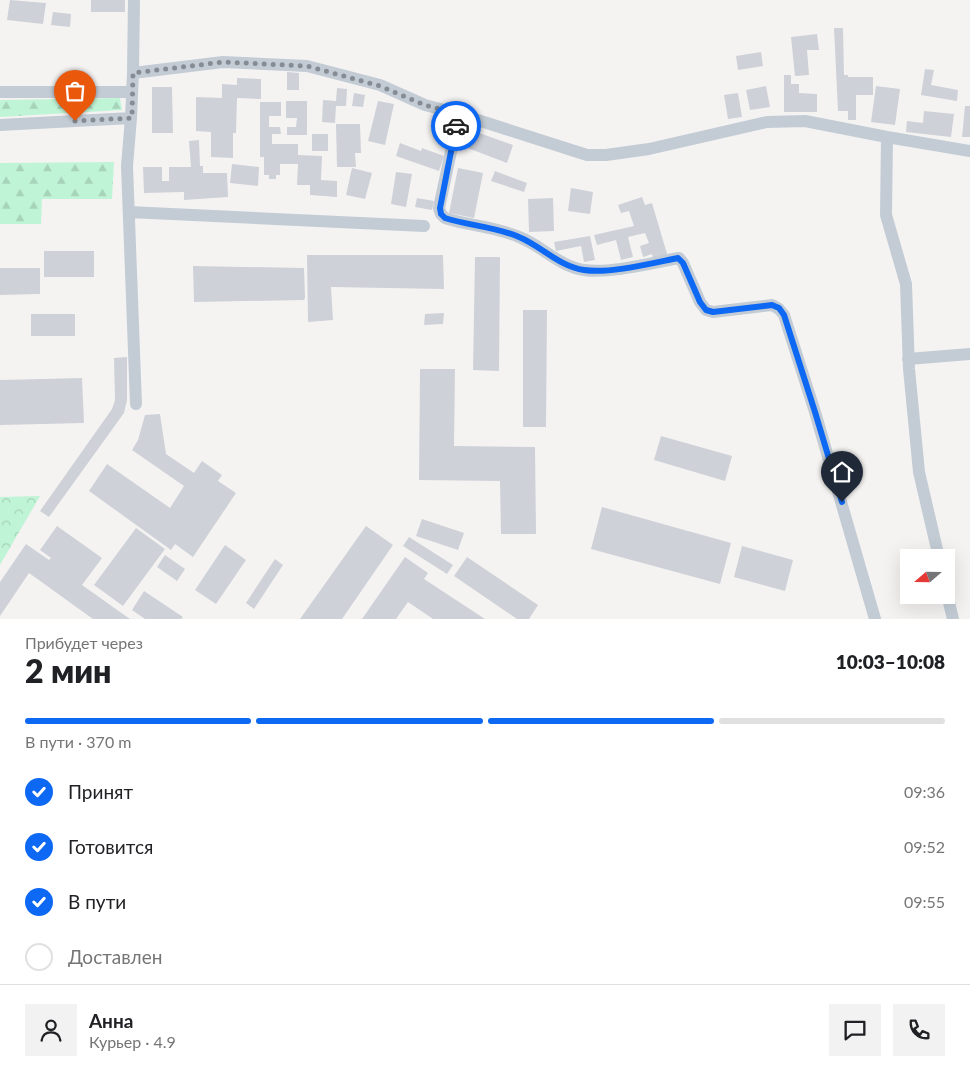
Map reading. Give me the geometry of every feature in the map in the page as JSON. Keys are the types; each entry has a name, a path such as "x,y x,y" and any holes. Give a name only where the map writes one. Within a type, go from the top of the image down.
{"street":[{"path":"134,0 132,118 127,166 136,404"},
{"path":"133,73 223,62 307,66 380,86 425,105 587,155 606,155 649,149 767,122 805,121 970,151"},
{"path":"0,92 132,92"},
{"path":"459,114 440,208 441,214 445,218 492,227 520,237 570,266 584,270 611,269 678,258 683,263 700,302 706,310 713,312 772,305 779,308 784,315 815,412 876,619"},
{"path":"0,124 132,118"},
{"path":"887,137 886,215 906,284 908,359 919,472 937,549"},
{"path":"129,212 424,226"},
{"path":"908,359 970,354"},
{"path":"949,604 953,619"}],"green space":[{"path":"120,98 122,110 0,117 0,100"},
{"path":"114,162 112,199 42,199 41,224 0,224 0,163"},
{"path":"40,496 0,565 0,497"}],"building":[{"path":"10,0 46,3 43,24 7,20"},
{"path":"91,0 125,0 125,12 91,12"},
{"path":"53,12 71,14 70,27 51,25"},
{"path":"834,28 843,28 844,75 848,75 848,77 873,77 873,95 856,95 856,120 848,120 848,111 838,111"},
{"path":"817,34 819,50 807,50 809,75 795,76 791,37"},
{"path":"761,52 763,66 738,70 736,56"},
{"path":"925,69 934,70 931,85 958,90 957,101 921,95"},
{"path":"287,72 299,73 299,90 287,90"},
{"path":"784,75 791,75 791,84 799,84 799,93 817,94 817,112 784,112"},
{"path":"237,78 261,79 261,99 237,98 236,133 233,133 233,158 211,157 211,132 196,131 196,97 222,98 222,84 237,85"},
{"path":"766,86 770,107 750,110 746,90"},
{"path":"876,86 900,89 895,125 871,122"},
{"path":"152,87 172,87 173,133 152,133"},
{"path":"337,88 347,89 346,106 336,106 335,123 322,122 323,100 336,101"},
{"path":"354,93 365,95 363,107 352,106"},
{"path":"738,93 742,117 728,119 724,95"},
{"path":"286,101 307,101 307,135 287,135 287,127 296,127 297,118 286,118"},
{"path":"378,101 394,104 385,145 368,141"},
{"path":"260,102 281,102 281,116 269,116 269,127 280,127 281,134 272,134 272,144 298,144 298,155 322,156 321,180 337,181 337,197 310,195 310,185 297,185 298,164 280,164 280,175 276,175 276,179 269,179 269,175 264,175 264,157 260,157"},
{"path":"965,106 970,106 970,137 962,137"},
{"path":"924,111 954,114 951,137 906,132 907,121 923,123"},
{"path":"336,124 360,124 361,153 355,153 356,167 337,167"},
{"path":"471,130 513,145 507,163 465,147"},
{"path":"312,134 328,134 328,151 312,151"},
{"path":"199,140 200,166 203,166 203,173 227,173 228,197 184,200 184,192 144,193 143,167 162,167 162,181 169,181 169,167 191,167 189,141"},
{"path":"400,143 421,151 422,148 444,156 439,171 396,156"},
{"path":"232,164 259,167 258,186 230,183"},
{"path":"352,168 372,173 365,199 346,195"},
{"path":"458,168 483,173 474,218 449,213"},
{"path":"495,171 527,183 524,192 491,181"},
{"path":"396,172 412,174 406,207 391,204"},
{"path":"571,188 593,192 590,214 568,211"},
{"path":"642,197 645,205 652,203 668,257 654,261 652,254 643,257 640,246 649,243 645,233 628,237 633,257 621,260 616,240 597,245 594,235 634,226 629,211 621,213 618,205"},
{"path":"417,198 434,201 432,210 415,207"},
{"path":"553,198 554,231 529,232 528,199"},
{"path":"590,236 595,260 584,262 581,246 556,251 554,242"},
{"path":"44,251 94,251 94,277 44,277"},
{"path":"307,255 443,255 444,289 331,287 333,320 308,322"},
{"path":"475,257 500,257 499,371 473,370"},
{"path":"193,266 304,268 305,298 304,300 194,302"},
{"path":"0,268 40,268 40,294 0,295"},
{"path":"523,310 547,310 546,427 523,427"},
{"path":"444,313 443,324 424,325 425,314"},
{"path":"31,314 75,314 75,336 31,336"},
{"path":"127,357 127,400 124,413 49,517 40,511 112,409 115,400 114,358"},
{"path":"420,369 455,369 454,446 535,447 536,534 501,534 500,481 419,480"},
{"path":"82,378 84,423 0,425 0,380"},
{"path":"160,414 166,454 194,473 202,461 222,475 218,481 236,493 193,557 175,544 171,550 89,491 107,464 170,508 184,486 132,450 138,440 145,415"},
{"path":"661,436 732,456 725,481 654,460"},
{"path":"602,507 731,543 720,584 591,549"},
{"path":"422,519 464,533 458,550 416,536"},
{"path":"57,526 102,558 82,585 130,619 93,619 29,573 0,616 0,582 26,544 49,560 51,558 40,550"},
{"path":"366,526 393,545 342,619 300,619"},
{"path":"136,528 165,549 123,606 94,585"},
{"path":"409,537 453,565 447,574 403,546"},
{"path":"225,545 246,560 216,604 195,590"},
{"path":"742,546 793,560 785,591 734,577"},
{"path":"165,555 185,569 177,581 157,567"},
{"path":"405,557 428,573 424,579 485,619 433,619 408,602 396,619 362,619"},
{"path":"467,557 538,605 529,619 517,619 454,576"},
{"path":"275,559 283,565 254,609 246,603"},
{"path":"144,591 183,617 181,619 145,619 132,610"}],"way so far":[{"path":"75,121 132,118 133,73 223,62 307,66 380,86 425,105 459,114 456,126"}],"route":[{"path":"456,126 440,208 441,214 445,218 492,227 520,237 570,266 584,270 611,269 678,258 681,259 700,302 706,310 713,312 772,305 779,308 784,315 805,379 842,502"}]}
